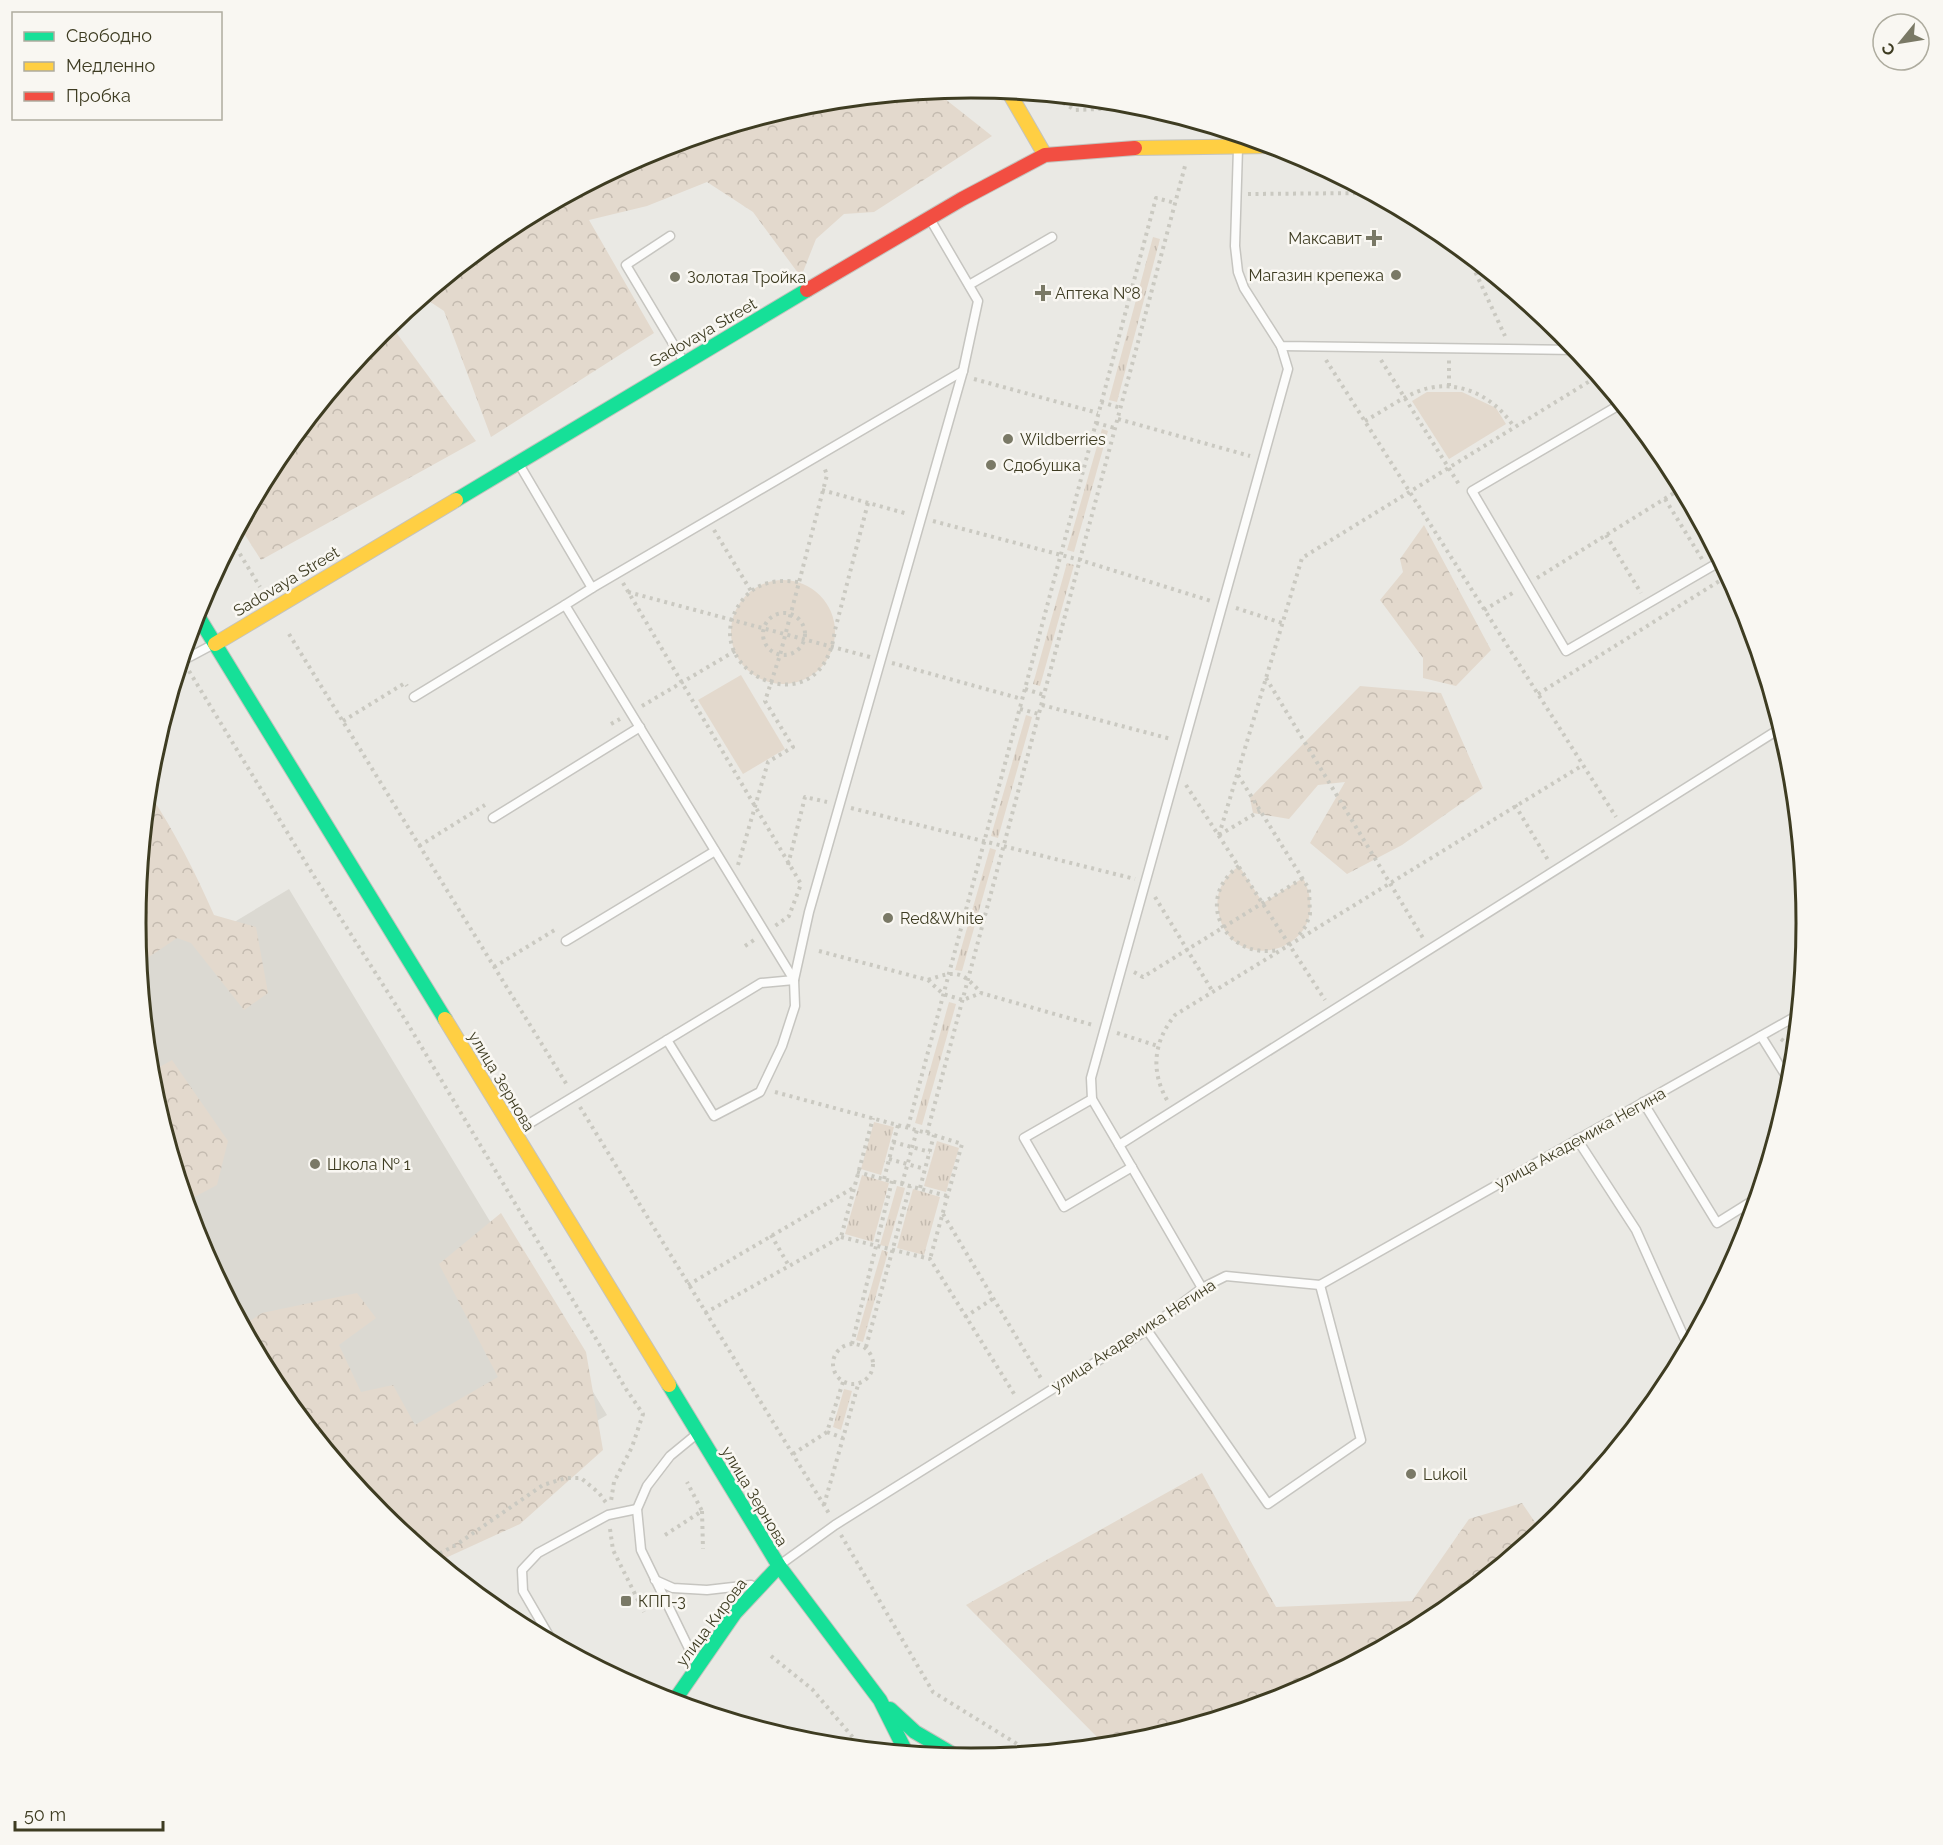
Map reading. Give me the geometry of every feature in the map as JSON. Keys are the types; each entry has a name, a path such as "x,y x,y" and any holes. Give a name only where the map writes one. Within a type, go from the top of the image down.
{"street":[{"path":"1012,99 1045,156"},
{"name":"Sadovaya Street","path":"215,644 684,362 962,199 1045,156 1094,150 1250,146"},
{"name":"улица Зернова","path":"203,624 779,1566 880,1700"},
{"name":"улица Кирова","path":"679,1694 697,1665 759,1584 779,1566"},
{"path":"880,1700 915,1732 940,1747"},
{"path":"880,1700 902,1744"}],"lane":[{"path":"1202,1288 1092,1100 1091,1078 1288,369 1281,346 1244,288 1238,272 1235,246 1238,146"},
{"path":"666,1040 714,1116 760,1092 782,1046 795,1006 794,980 809,912 963,371 978,301 930,219"},
{"path":"670,236 626,265 684,362"},
{"path":"969,285 1052,237"},
{"path":"1281,346 1565,350"},
{"path":"414,697 592,588 963,371"},
{"path":"1615,407 1472,491 1566,651 1714,565"},
{"path":"517,461 592,588"},
{"path":"565,605 794,980"},
{"path":"190,657 215,644"},
{"path":"493,818 640,727"},
{"path":"1119,1145 1774,733"},
{"path":"566,941 715,850"},
{"path":"514,1132 761,983 794,980"},
{"name":"улица Академика Негина","path":"779,1566 835,1525 1147,1330 1202,1288 1226,1276 1320,1285 1790,1019"},
{"path":"1761,1036 1783,1071"},
{"path":"1092,1100 1024,1138 1064,1206 1132,1167"},
{"path":"1642,1102 1717,1223 1747,1204"},
{"path":"1577,1140 1636,1230 1684,1338"},
{"path":"1147,1330 1268,1504 1360,1440 1320,1285"},
{"path":"697,1665 641,1550 637,1509 647,1486 670,1456 699,1433"},
{"path":"544,1628 523,1591 522,1570 538,1553 609,1511 637,1509"},
{"path":"655,1580 674,1588 707,1590 759,1584"},
{"path":"915,1732 927,1746"}],"path":[{"path":"1064,103 1075,110 1104,109"},
{"path":"927,1133 1190,146"},
{"path":"1236,194 1355,193"},
{"path":"908,1127 1156,198 1176,203"},
{"path":"1473,268 1512,349"},
{"path":"1316,346 1623,828"},
{"path":"1373,347 1463,491 1472,491"},
{"path":"1449,348 1449,386"},
{"path":"974,379 1098,413"},
{"path":"1219,836 1302,558 1592,379"},
{"path":"1365,422 1405,398 1426,389 1449,386 1475,392 1487,398 1498,406 1514,427"},
{"path":"1101,402 1121,408"},
{"path":"1118,418 1263,460"},
{"path":"1096,423 1115,428"},
{"path":"734,880 768,762 793,747 765,701 780,655 827,475 821,455"},
{"path":"822,490 1080,560 1282,623"},
{"path":"1484,610 1675,493"},
{"path":"1665,499 1716,583"},
{"path":"798,582 782,580 768,582 751,591 737,607 732,620 731,631 735,651 741,664 770,683 793,684 804,680 822,666 833,647 835,630 868,503"},
{"path":"708,520 751,591"},
{"path":"1606,535 1658,619"},
{"path":"237,549 260,587"},
{"path":"617,574 801,884 789,916 745,946"},
{"path":"1538,694 1721,580"},
{"path":"627,591 1022,699"},
{"path":"790,614 801,621 806,632 805,640 796,652 780,655 772,652 767,646 764,629 770,618 790,614"},
{"path":"289,634 824,1505 933,1692 1021,1746"},
{"path":"611,724 735,651"},
{"path":"187,669 406,1021 626,1389 644,1414 632,1447 614,1482 609,1511 613,1550 644,1612"},
{"path":"1266,678 1430,949"},
{"path":"343,722 405,683 414,697"},
{"path":"1024,689 1044,695"},
{"path":"1042,705 1184,743"},
{"path":"1019,709 1039,714"},
{"path":"1173,1111 1157,1078 1156,1057 1158,1046 1168,1024 1175,1015 1583,765"},
{"path":"1177,771 1332,1011"},
{"path":"1237,774 1309,890 1310,914 1306,926 1289,945 1265,952 1252,950 1240,945 1223,928 1218,915 1218,893 1228,874 1239,866"},
{"path":"788,865 805,797 1146,882 1213,992"},
{"path":"419,846 485,805 493,818"},
{"path":"1515,805 1555,871"},
{"path":"1219,836 1260,811"},
{"path":"1122,967 1143,977 1303,878"},
{"path":"494,967 558,928 566,941"},
{"path":"819,951 928,980 943,994 963,1000 981,993"},
{"path":"928,980 949,972 968,979 981,993 1158,1046"},
{"path":"762,1089 908,1127 962,1144 930,1259 1022,1407"},
{"path":"841,1237 873,1118"},
{"path":"884,1179 898,1125"},
{"path":"902,1184 917,1130"},
{"path":"920,1188 934,1135"},
{"path":"893,1142 930,1152"},
{"path":"889,1159 925,1169"},
{"path":"857,1172 947,1196"},
{"path":"852,1344 892,1181"},
{"path":"866,1347 852,1344 836,1353 833,1369 843,1382 850,1385 858,1384 870,1376 874,1369 874,1361 866,1347 910,1186"},
{"path":"688,1285 854,1187"},
{"path":"942,1213 1049,1391"},
{"path":"771,1235 789,1266"},
{"path":"705,1313 841,1237 930,1259"},
{"path":"965,1317 994,1299"},
{"path":"792,1454 827,1432 843,1382"},
{"path":"824,1505 858,1384"},
{"path":"827,1432 843,1438"},
{"path":"440,1553 456,1545 543,1485 566,1478 581,1478 599,1493 609,1511"},
{"path":"687,1482 702,1511 703,1549"},
{"path":"665,1535 702,1511"},
{"path":"771,1656 812,1689 854,1738"}],"shaded area":[{"name":"Школа № 1","path":"149,862 201,942 289,889 607,1415 412,1529 351,1466 317,1425 257,1335 209,1238 190,1188 162,1083 154,1030 148,976 146,922"}],"green space":[{"path":"918,99 945,99 992,136 874,212 844,214 816,239 801,277 753,212 707,182 647,206 589,220 654,333 491,437 444,311 429,301 469,268 513,237 559,208 607,183 656,160 706,141 811,113"},
{"path":"1153,237 1160,239 1117,402 1109,400"},
{"path":"396,332 476,441 261,560 244,534 257,510 317,420 351,379"},
{"path":"1427,392 1462,392 1496,408 1506,424 1449,459 1412,401"},
{"path":"1102,429 1108,431 1074,552 1067,550"},
{"path":"1424,525 1491,650 1456,686 1423,678 1423,658 1380,600 1403,572 1400,559"},
{"path":"1067,563 1074,565 1040,686 1033,684"},
{"path":"783,580 803,584 820,595 831,612 835,632 831,652 820,669 803,680 783,684 763,680 746,669 735,652 731,632 735,612 746,595 763,584"},
{"path":"741,675 785,749 743,774 698,700"},
{"path":"1360,686 1441,693 1483,788 1402,845 1347,874 1310,843 1345,782 1318,785 1289,819 1253,813 1250,798"},
{"path":"1026,715 1032,717 998,838 991,836"},
{"path":"156,804 184,852 214,915 256,927 268,993 244,1010 191,943 177,938 147,958 148,869"},
{"path":"990,848 996,850 962,971 955,970"},
{"path":"1239,866 1263,903 1303,878 1310,903 1307,924 1295,939 1278,948 1259,951 1240,945 1226,932 1218,909 1218,896 1225,879"},
{"path":"949,1002 956,1004 922,1125 915,1123"},
{"path":"172,1060 228,1141 217,1185 194,1197 175,1136 160,1067"},
{"path":"874,1122 894,1127 881,1175 861,1169"},
{"path":"937,1141 959,1148 946,1192 924,1186"},
{"path":"862,1175 889,1183 873,1242 845,1234"},
{"path":"897,1186 905,1188 888,1247 880,1245"},
{"path":"913,1189 940,1197 924,1255 897,1248"},
{"path":"501,1213 586,1352 603,1450 520,1524 446,1558 388,1506 317,1425 286,1381 250,1321 262,1313 357,1293 376,1318 339,1345 361,1392 393,1385 415,1425 498,1377 439,1264"},
{"path":"882,1250 888,1252 863,1342 856,1340"},
{"path":"844,1389 852,1391 841,1430 833,1427"},
{"path":"1202,1473 1276,1607 1412,1601 1469,1519 1522,1503 1536,1524 1474,1577 1430,1608 1384,1637 1336,1662 1287,1685 1237,1704 1132,1732 1097,1737 966,1605"}],"traffic: fast":[{"path":"456,500 807,290"},
{"path":"203,624 445,1019"},
{"path":"669,1385 779,1566 880,1700 902,1744"},
{"path":"679,1694 735,1613 779,1566"},
{"path":"890,1709 915,1732 940,1747"}],"traffic: slow":[{"path":"1012,99 1045,155"},
{"path":"1135,148 1251,146"},
{"path":"215,644 456,500"},
{"path":"445,1019 669,1385"}],"traffic: jam":[{"path":"807,290 962,199 1045,155 1135,148"}],"place":[{"name":"Максавит","path":"1374,238"},
{"name":"Магазин крепежа","path":"1396,275"},
{"name":"Золотая Тройка","path":"675,277"},
{"name":"Аптека №8","path":"1043,293"},
{"name":"Wildberries","path":"1008,439"},
{"name":"Сдобушка","path":"991,465"},
{"name":"Red&White","path":"888,918"},
{"name":"Школа № 1","path":"315,1164"},
{"name":"Lukoil","path":"1411,1474"},
{"name":"КПП-3","path":"626,1601"}]}
